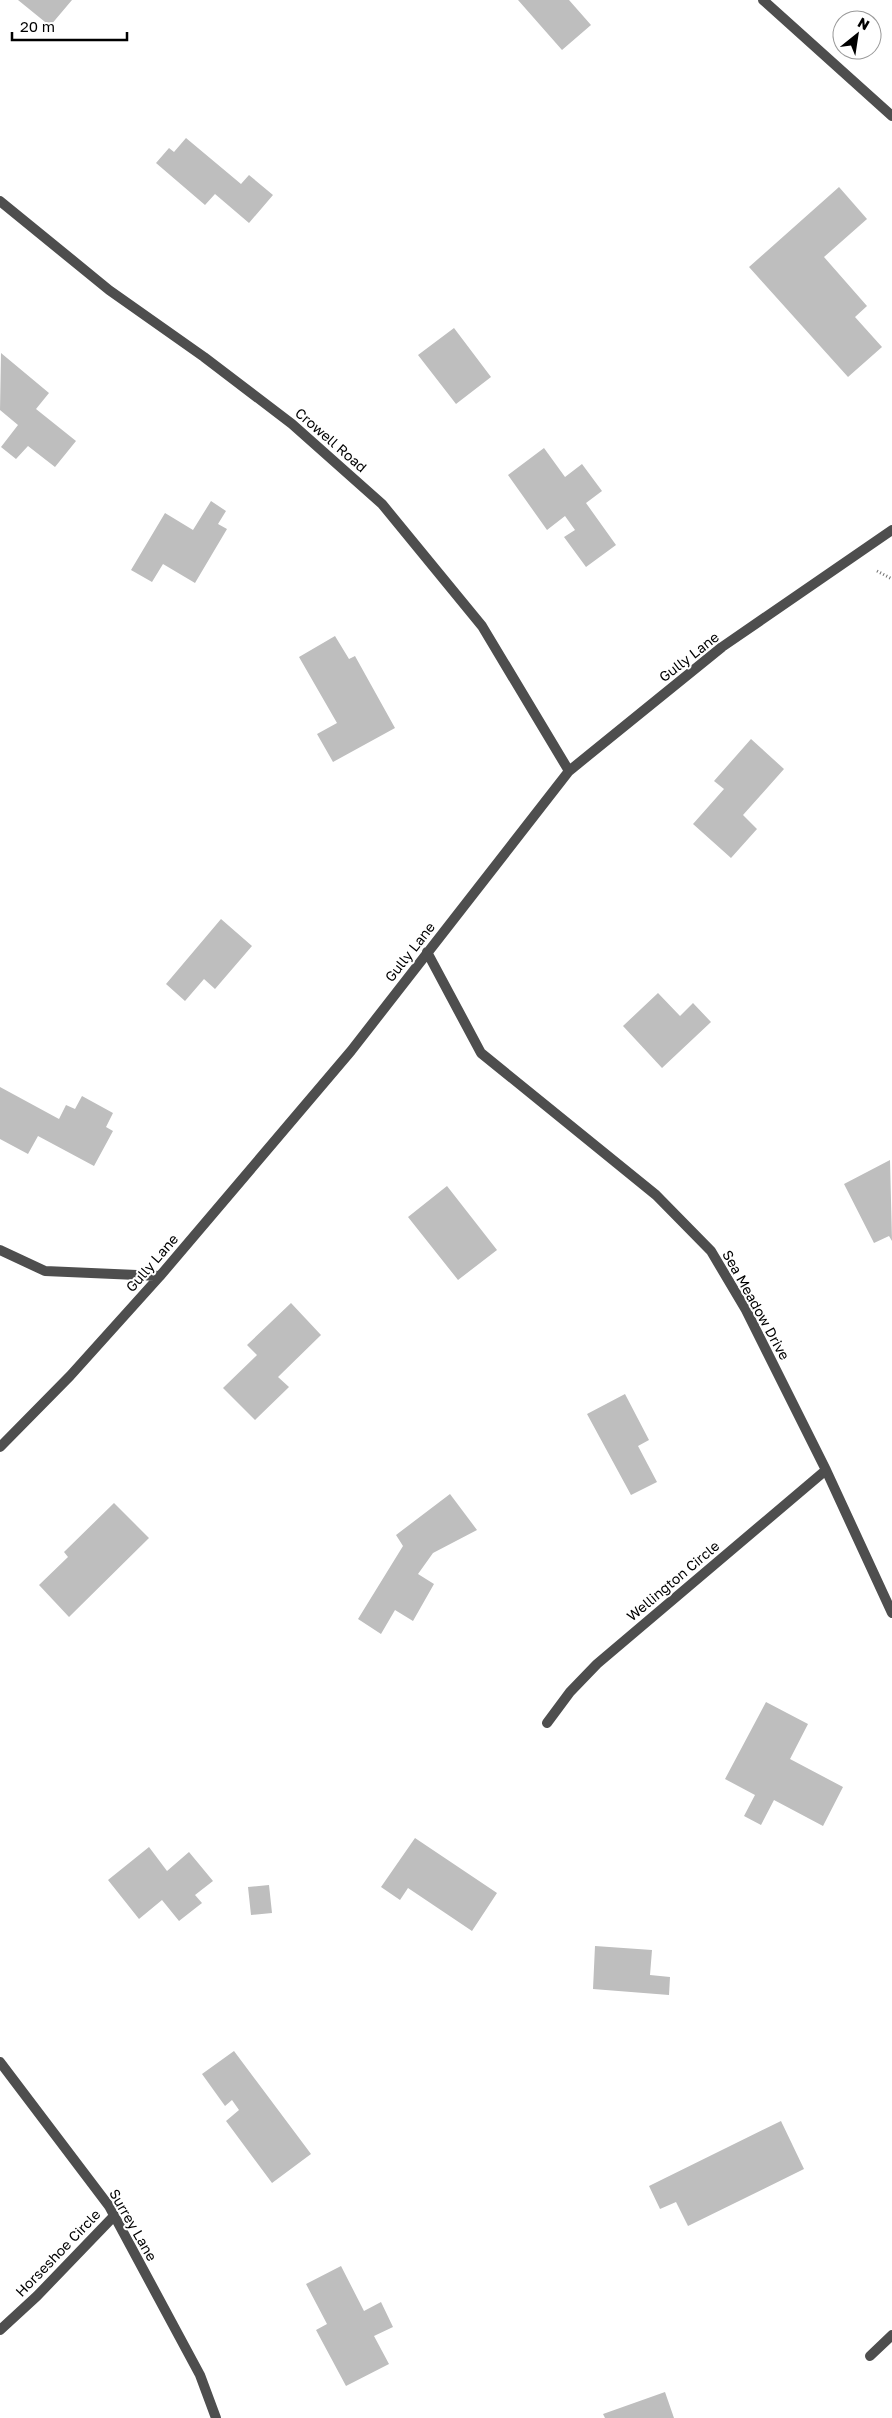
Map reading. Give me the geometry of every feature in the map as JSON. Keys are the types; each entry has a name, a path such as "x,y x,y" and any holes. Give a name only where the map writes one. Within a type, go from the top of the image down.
{"street":[{"path":"763,0 892,116"},
{"name":"Crowell Road","path":"0,201 109,290 204,357 292,424 382,504 482,626 569,771"},
{"name":"Gully Lane","path":"0,1448 70,1376 160,1276 351,1050 569,771 722,647 892,530"},
{"name":"Sea Meadow Drive","path":"427,952 481,1053 656,1195 710,1251 746,1310 826,1470 892,1613"},
{"path":"0,1250 45,1271 160,1276"},
{"name":"Wellington Circle","path":"547,1723 570,1692 597,1664 826,1470"},
{"name":"Surrey Lane","path":"0,2062 109,2206 200,2375 216,2418"},
{"name":"Horseshoe Circle","path":"0,2330 37,2296 114,2216"},
{"path":"870,2356 892,2335"}],"building":[{"path":"18,0 72,0 50,26"},
{"path":"518,0 569,0 591,25 562,50"},
{"path":"186,138 241,184 249,175 273,195 249,223 215,194 205,205 156,163 169,148 174,152"},
{"path":"839,187 867,219 824,257 867,306 855,317 882,347 848,377 749,267"},
{"path":"454,328 491,377 456,404 418,355"},
{"path":"1,353 49,393 36,409 76,441 55,467 28,446 16,459 1,447 18,425 0,410"},
{"path":"544,448 565,477 582,464 602,491 586,503 616,545 586,567 564,537 575,530 565,516 547,530 508,475"},
{"path":"211,501 226,511 218,524 227,529 195,583 163,564 152,582 131,570 165,513 193,530"},
{"path":"335,636 349,659 355,656 395,728 333,762 317,734 337,723 299,657"},
{"path":"751,739 784,769 743,815 757,829 731,858 693,824 724,789 714,781"},
{"path":"221,919 252,946 215,989 204,979 185,1001 166,984"},
{"path":"658,993 680,1016 693,1003 711,1022 662,1068 623,1026"},
{"path":"0,1087 59,1119 66,1105 75,1109 82,1096 113,1113 106,1127 113,1131 94,1166 38,1136 28,1154 0,1139"},
{"path":"890,1160 892,1241 889,1236 874,1243 844,1184"},
{"path":"447,1186 497,1250 458,1280 408,1217"},
{"path":"291,1303 321,1335 278,1377 289,1387 255,1420 223,1388 257,1355 247,1345"},
{"path":"625,1394 649,1440 638,1446 657,1482 631,1495 587,1414"},
{"path":"450,1494 477,1530 433,1553 418,1574 434,1584 413,1621 395,1610 381,1634 358,1619 403,1546 396,1535"},
{"path":"114,1503 149,1538 69,1617 39,1585 68,1557 64,1552"},
{"path":"766,1702 808,1724 790,1759 843,1787 823,1826 774,1800 761,1825 744,1816 755,1795 725,1779"},
{"path":"415,1838 497,1893 472,1931 408,1888 400,1900 381,1887"},
{"path":"149,1847 167,1871 189,1852 213,1881 195,1895 202,1903 179,1921 162,1900 139,1919 108,1880"},
{"path":"269,1885 272,1913 251,1915 248,1887"},
{"path":"595,1946 652,1950 650,1975 670,1977 669,1995 593,1989"},
{"path":"234,2051 311,2154 272,2183 226,2121 239,2110 232,2100 225,2106 202,2074"},
{"path":"781,2121 804,2169 688,2226 676,2202 660,2209 649,2186"},
{"path":"341,2266 364,2311 381,2302 393,2327 374,2336 389,2364 346,2386 316,2330 327,2324 306,2284"},
{"path":"665,2392 674,2418 605,2418 603,2414"}]}
